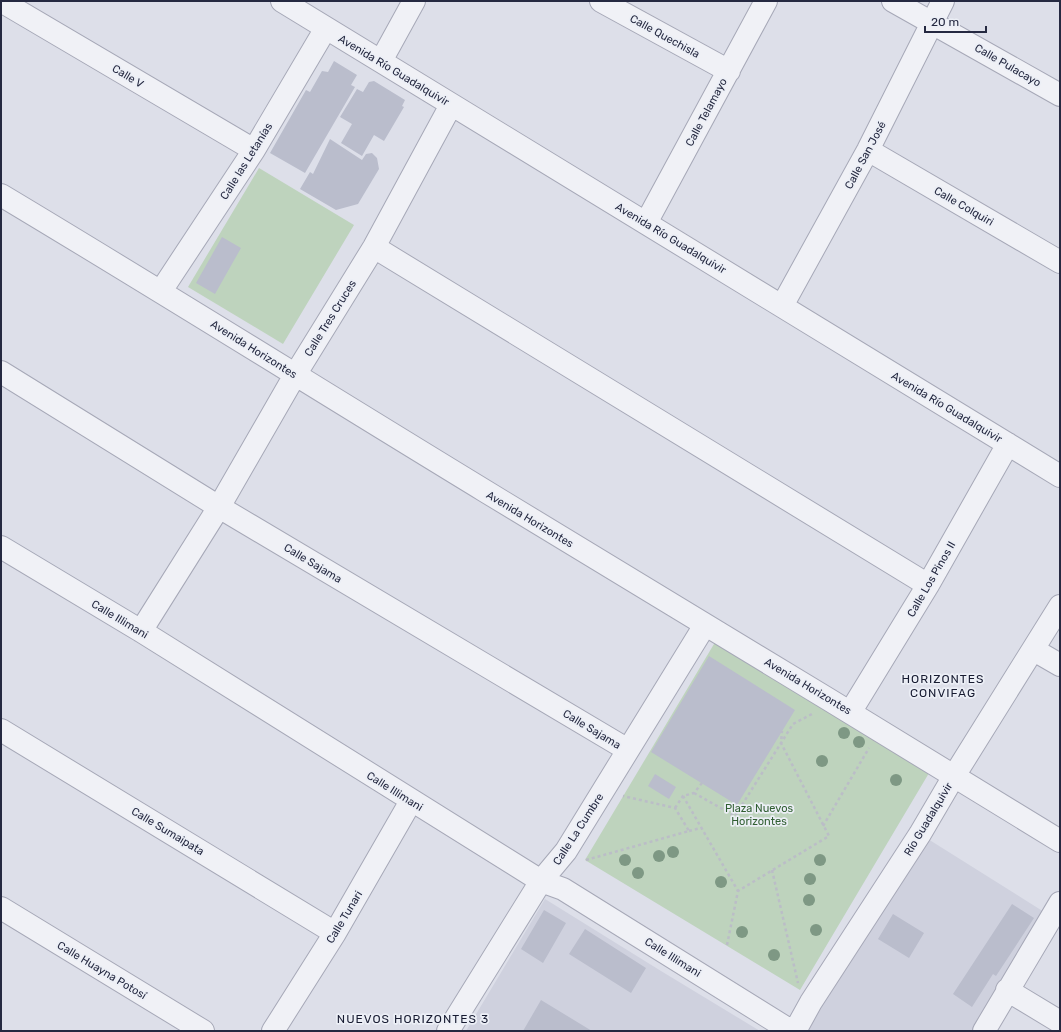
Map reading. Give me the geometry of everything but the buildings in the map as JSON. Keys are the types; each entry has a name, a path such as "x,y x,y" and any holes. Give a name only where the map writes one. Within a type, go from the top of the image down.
{"street":[{"name":"Calle V","path":"1,1 254,150"},
{"name":"Avenida Río Guadalquivir","path":"282,1 1008,444 1057,468"},
{"path":"381,61 414,1"},
{"name":"Calle Telamayo","path":"646,224 766,1"},
{"name":"Calle Pulacayo","path":"893,1 1060,95"},
{"name":"Calle San José","path":"782,306 868,150 943,1"},
{"name":"Calle Quechisla","path":"605,2 729,71"},
{"name":"Calle las Letanías","path":"160,291 254,150 326,28"},
{"name":"Calle Tres Cruces","path":"140,631 219,508 295,375 374,247 451,105"},
{"name":"Calle Colquiri","path":"868,150 1060,262"},
{"name":"Avenida Horizontes","path":"1,195 705,625 851,712 1060,841"},
{"path":"374,247 928,585"},
{"name":"Calle Sajama","path":"1,372 219,508 628,750"},
{"name":"Calle Los Pinos II","path":"851,712 928,585 1008,444"},
{"name":"Calle Illimani","path":"1,547 140,631 541,881 563,889 791,1031"},
{"name":"Río Guadalquivir","path":"795,1031 811,1002 920,834 954,776 1034,650 1060,606"},
{"name":"Calle La Cumbre","path":"448,1031 541,881 566,851 705,625"},
{"path":"1034,650 1060,665"},
{"name":"Calle Sumaipata","path":"1,730 335,933"},
{"name":"Calle Tunari","path":"273,1031 335,933 411,801"},
{"path":"984,1031 1060,903"},
{"name":"Calle Huayna Potosí","path":"1,908 203,1031"},
{"path":"1007,990 1060,1022"}],"path":[{"path":"694,793 735,816 793,724 814,713"},
{"path":"738,891 829,836 781,743 782,731"},
{"path":"823,826 873,742"},
{"path":"675,808 683,796 694,793 702,783"},
{"path":"623,796 675,808 689,831"},
{"path":"683,796 738,891 727,945"},
{"path":"585,860 701,828"},
{"path":"772,870 800,990"}],"shaded area":[{"path":"920,834 1052,917 984,1031 795,1031"},
{"path":"545,899 661,971 760,1031 466,1031"}],"green space":[{"path":"259,168 354,225 283,344 188,287"},
{"name":"Plaza Nuevos Horizontes","path":"717,639 932,768 800,990 585,860"}],"district":[{"name":"HORIZONTES CONVIFAG","path":"943,686"},
{"name":"NUEVOS HORIZONTES 3","path":"413,1019"}]}
